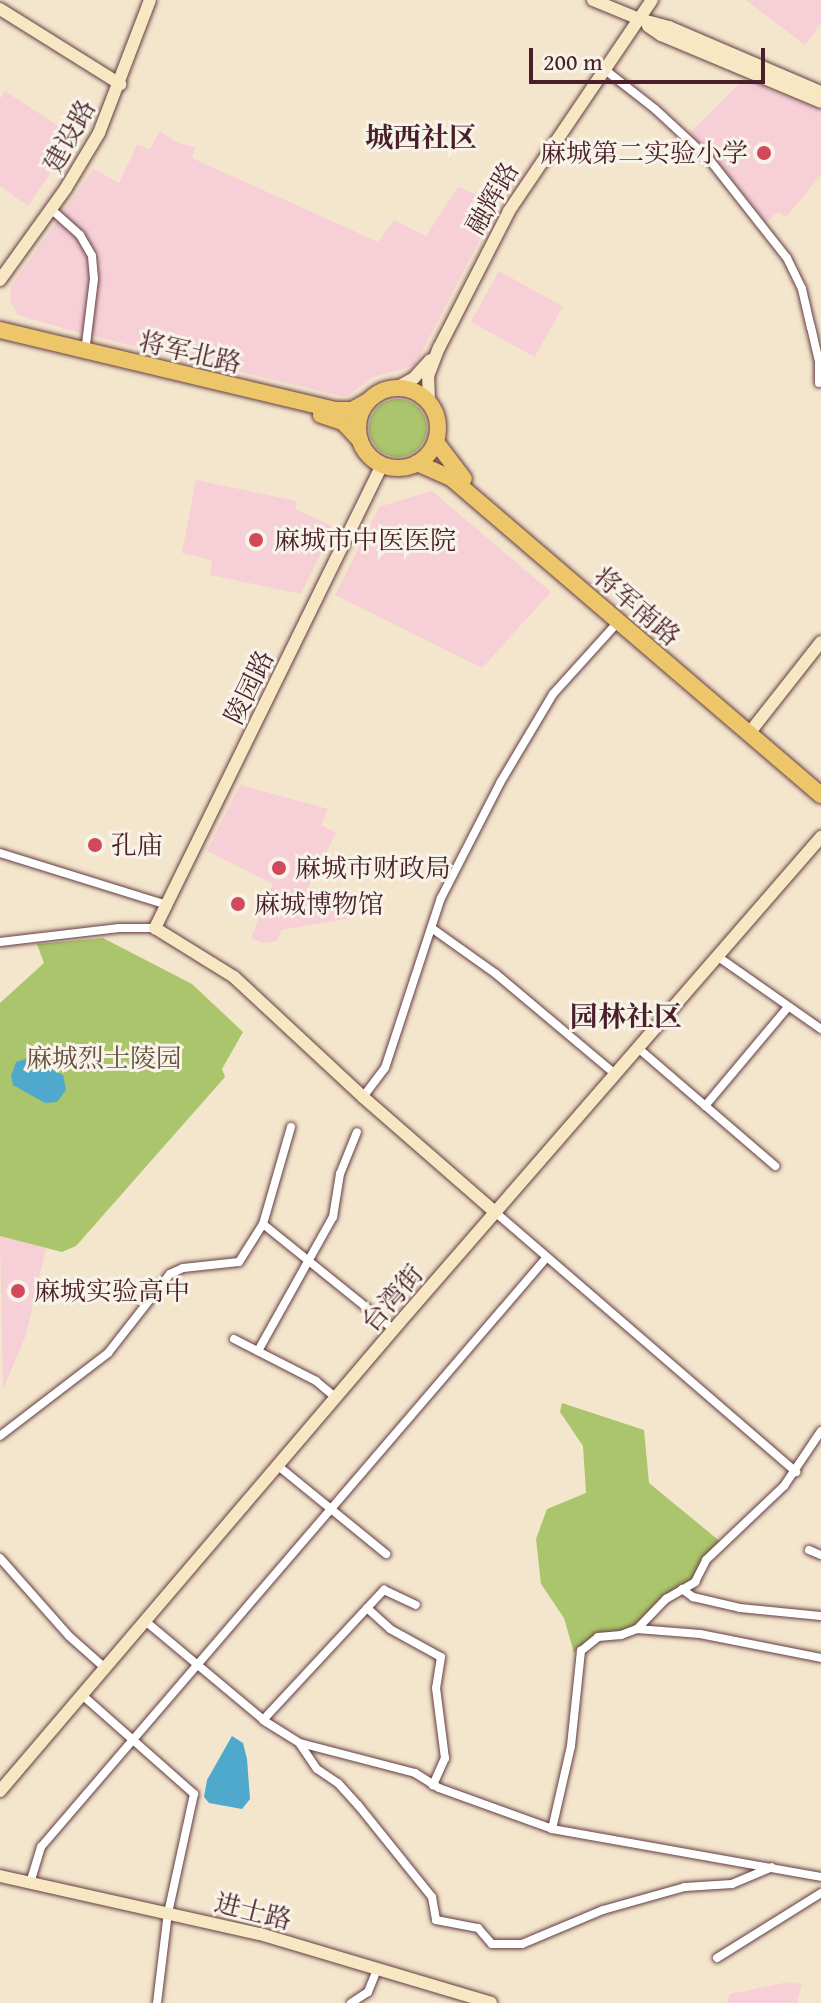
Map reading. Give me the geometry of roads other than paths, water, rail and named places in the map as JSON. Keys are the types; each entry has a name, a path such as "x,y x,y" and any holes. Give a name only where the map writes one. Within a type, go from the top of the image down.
{"highway":[{"name":"将军北路","path":"0,330 337,410 352,410 368,401"},
{"name":"将军北路","path":"0,340 335,419 351,429 360,440"},
{"path":"398,387 418,392 429,402 438,421 436,442 417,463 403,468 382,465 366,452 360,440 359,419 368,401 385,389 398,387"},
{"name":"将军南路","path":"436,442 460,475 821,785"},
{"name":"将军南路","path":"417,463 451,478 821,795"}],"main road":[{"name":"建设路","path":"0,280 89,151 120,84 150,0"},
{"path":"593,0 639,19 669,27 821,92"},
{"name":"融辉路","path":"439,348 478,266 517,196 652,0"},
{"path":"0,9 120,84"},
{"path":"639,19 661,35 821,102"},
{"path":"398,387 419,373 439,348"},
{"path":"429,402 428,376 439,348"},
{"name":"陵园路","path":"155,928 382,465"},
{"path":"754,727 821,642"},
{"name":"台湾街","path":"0,1791 393,1329 821,837"},
{"path":"155,928 234,977 363,1097 495,1212"},
{"name":"进士路","path":"0,1876 258,1941 467,2003"},
{"name":"进士路","path":"0,1883 260,1934 491,2003"}],"street":[{"path":"604,69 655,109 709,159 787,258 802,289 819,361 819,383"},
{"path":"51,209 80,235 94,264 84,352"},
{"path":"363,1097 385,1068 441,898 539,714 568,675 618,622"},
{"path":"0,853 167,905"},
{"path":"0,942 119,928 155,928"},
{"path":"433,929 496,974 615,1074"},
{"path":"717,956 821,1029"},
{"path":"705,1106 788,1007"},
{"path":"638,1048 775,1166"},
{"path":"0,1436 108,1353 170,1274 183,1268 239,1262 263,1224 291,1127"},
{"path":"258,1351 338,1207 340,1174 357,1132"},
{"path":"495,1212 796,1472"},
{"path":"263,1224 393,1329"},
{"path":"30,1883 41,1847 547,1257"},
{"path":"234,1339 316,1381 335,1397"},
{"path":"637,1629 666,1599 695,1582 706,1560 735,1536 796,1472 821,1431"},
{"path":"277,1465 386,1554"},
{"path":"809,1550 821,1555"},
{"path":"0,1558 69,1636 104,1667"},
{"path":"682,1589 693,1597 740,1608 821,1616"},
{"path":"263,1720 384,1590 416,1605"},
{"path":"367,1608 390,1629 441,1657 436,1688 445,1758 433,1785"},
{"path":"144,1620 263,1720 300,1743 415,1773 433,1785 503,1814 552,1829 821,1877"},
{"path":"552,1829 571,1746 581,1651 598,1637 621,1635 637,1629 700,1634 821,1658"},
{"path":"81,1694 194,1794 168,1917 157,2003"},
{"path":"300,1743 317,1769 338,1783 358,1805 432,1897 436,1920 478,1928 492,1944 522,1944 603,1910 685,1887 732,1884 774,1867"},
{"path":"717,1958 821,1893"},
{"path":"351,2003 368,1992 375,1975"}],"water":[{"path":"28,1058 63,1075 66,1090 57,1102 45,1103 13,1085 11,1076 16,1062"},
{"path":"232,1736 243,1743 247,1759 250,1799 242,1809 209,1803 204,1797 207,1780"}],"place":[{"name":"麻城第二实验小学","path":"764,153"},
{"name":"麻城市中医医院","path":"256,540"},
{"name":"孔庙","path":"95,845"},
{"name":"麻城市财政局","path":"279,868"},
{"name":"麻城博物馆","path":"238,904"},
{"name":"麻城实验高中","path":"18,1291"}],"district":[{"name":"城西社区","path":"421,137"},
{"name":"园林社区","path":"626,1016"}],"park label":[{"name":"麻城烈士陵园","path":"104,1058"}]}
